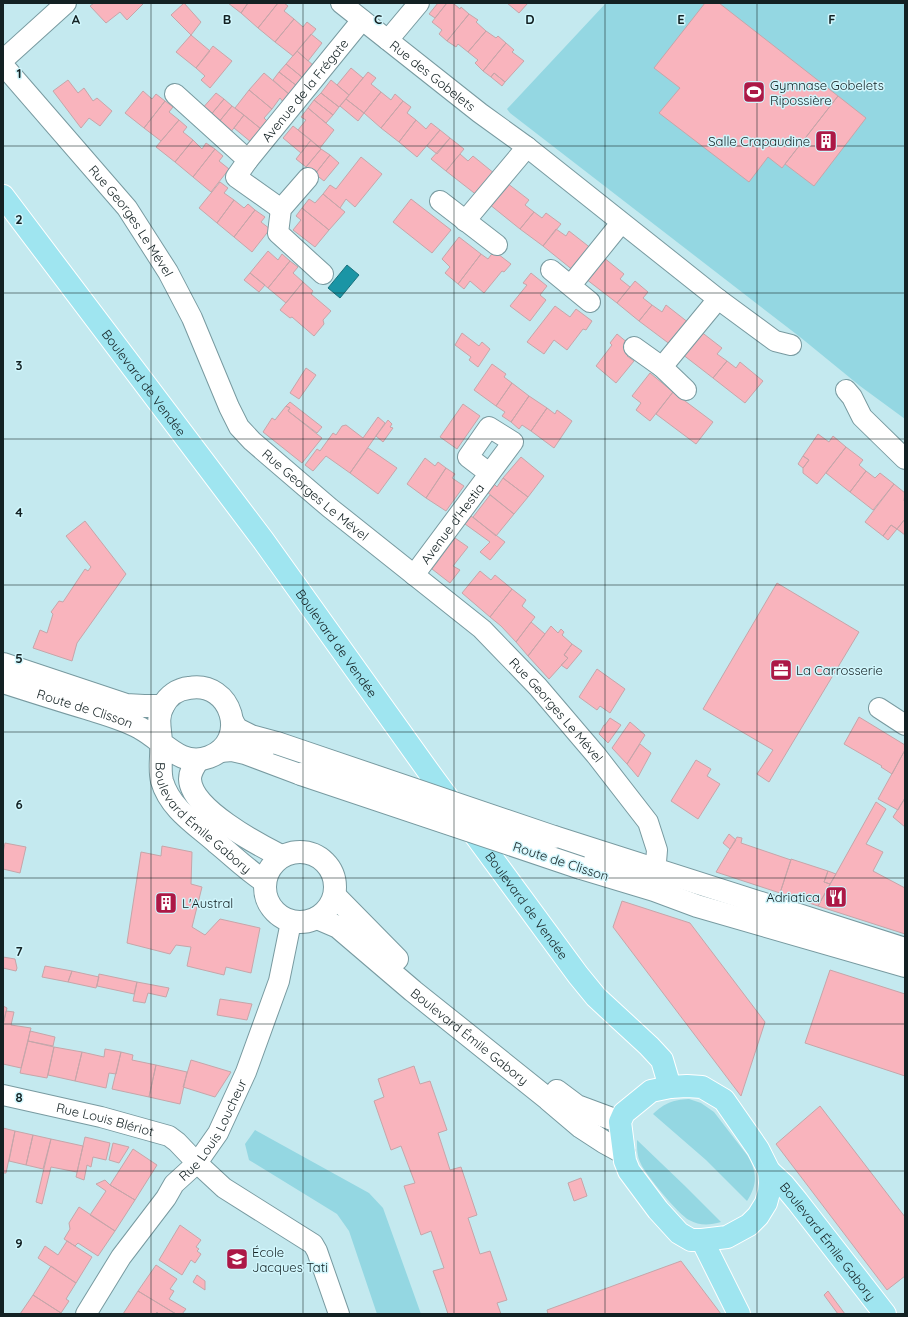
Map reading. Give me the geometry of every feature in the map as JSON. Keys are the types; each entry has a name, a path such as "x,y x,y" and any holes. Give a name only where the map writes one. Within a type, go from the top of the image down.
{"main road":[{"name":"Boulevard de Vendée","path":"3,196 263,540 431,775 578,975 596,997 662,1060 670,1087"},
{"name":"Route de Clisson","path":"3,664 126,704 163,706"},
{"name":"Route de Clisson","path":"3,682 122,720 141,728 161,744"},
{"path":"197,686 210,689 222,697 229,708 232,721 231,732 227,742 220,751 210,757 198,760 186,759 161,744 158,725 159,715 163,706 171,695 183,688 197,686"},
{"name":"Route de Clisson","path":"232,721 237,729 251,736 276,743 554,837 654,879 697,906 905,966"},
{"name":"Boulevard Émile Gabory","path":"161,744 160,762 162,780 173,802 190,821 245,868 264,881"},
{"name":"Route de Clisson","path":"220,751 232,750 245,753 301,774 581,868 703,886 905,949"},
{"name":"Boulevard Émile Gabory","path":"198,760 192,769 190,778 192,790 206,807 230,827 281,856"},
{"path":"301,851 312,853 321,858 328,866 333,875 335,896 328,909 317,918 304,922 291,922 276,913 268,901 264,881 267,871 273,862 281,856 291,852 301,851"},
{"name":"Boulevard Émile Gabory","path":"335,896 401,963 517,1062 578,1106 620,1122"},
{"name":"Boulevard Émile Gabory","path":"317,918 338,927 413,991 581,1127 624,1153"},
{"path":"670,1087 702,1087 724,1100 758,1150 768,1171 770,1183 766,1203 758,1216 749,1226 737,1233 727,1237 691,1240 679,1233 664,1218 628,1171 625,1161 620,1122 624,1113 651,1092 670,1087"},
{"name":"Boulevard Émile Gabory","path":"768,1171 797,1201 885,1314"},
{"path":"702,1240 739,1314"}],"street":[{"path":"3,60 66,3"},
{"name":"Rue des Gobelets","path":"341,3 718,299 775,341 791,345"},
{"path":"388,40 419,3"},
{"name":"Avenue de la Frégate","path":"281,209 236,177 248,160 362,20"},
{"name":"Rue Georges Le Mével","path":"3,65 127,208 168,272 192,318 229,407 239,427 252,442 330,508 482,629 538,687 596,755 648,822 657,850 654,879"},
{"path":"175,94 248,160"},
{"path":"465,221 526,147"},
{"path":"308,178 281,209 278,232 323,274"},
{"path":"440,201 497,245"},
{"path":"571,285 621,223"},
{"path":"551,270 590,302"},
{"path":"662,367 718,299"},
{"path":"634,347 662,367 686,390"},
{"path":"846,390 852,397 862,417 905,459"},
{"name":"Avenue d'Hestia","path":"414,575 489,473"},
{"path":"879,708 905,725"},
{"name":"Rue Louis Loucheur","path":"86,1314 121,1257 166,1198 174,1184 197,1163 218,1133 246,1072 279,981 291,922"},
{"name":"Rue Louis Blériot","path":"3,1095 101,1117 169,1136 224,1188 313,1244 317,1251 339,1314"}],"shaded area":[{"path":"606,3 905,3 905,419 860,386 800,337 510,113 507,109"},
{"path":"347,265 359,275 340,298 328,288"},
{"path":"689,1099 701,1103 714,1112 747,1155 753,1167 755,1178 751,1195 747,1201 706,1160 653,1114 661,1107 669,1103"},
{"path":"255,1130 369,1193 383,1208 421,1314 377,1314 349,1231 337,1214 249,1160 245,1144"},
{"path":"637,1140 721,1222 701,1224 684,1217 663,1194 644,1169 638,1155"}],"building":[{"path":"94,3 144,3 127,20 120,12 106,23 90,6"},
{"path":"184,3 201,22 191,35 171,15"},
{"path":"228,3 248,3 241,13"},
{"path":"248,3 278,3 258,28 241,13"},
{"path":"278,3 284,3 288,6 284,11 294,19 275,42 258,28"},
{"path":"438,3 446,4 435,18 429,14"},
{"path":"447,3 453,3 460,9 461,7 469,14 447,41 439,34 442,30 432,22"},
{"path":"507,3 528,3 519,13"},
{"name":"Gymnase Gobelets Ripossière","path":"705,3 719,3 838,96 782,168 768,157 749,182 659,113 680,88 654,68"},
{"path":"469,14 478,20 476,22 486,31 468,52 458,44 456,47 447,41"},
{"path":"294,19 303,27 307,22 316,29 293,56 275,42"},
{"path":"486,31 496,38 498,36 506,43 483,71 475,63 478,60 468,52"},
{"path":"311,34 322,43 308,61 297,51"},
{"path":"191,35 210,51 196,68 176,52"},
{"path":"506,43 514,50 512,52 524,61 505,82 494,73 491,77 483,71"},
{"path":"213,46 232,61 210,88 201,80 205,76 196,68"},
{"path":"297,51 314,66 303,78 286,64"},
{"path":"286,64 303,78 297,86 279,72"},
{"path":"351,68 363,78 349,95 337,85"},
{"path":"279,72 297,86 290,95 273,80"},
{"path":"368,72 376,78 371,84 381,92 364,113 346,99"},
{"path":"264,73 290,95 284,103 280,98 272,109 249,90"},
{"path":"494,73 505,82 502,86 491,77"},
{"path":"68,80 78,93 84,88 93,101 97,98 112,111 100,126 89,118 81,128 53,91"},
{"path":"331,80 349,95 339,107 321,93"},
{"path":"249,90 272,109 264,118 268,122 261,129 235,108"},
{"path":"143,91 152,99 156,94 165,101 144,128 125,113"},
{"path":"381,92 391,100 395,94 403,101 381,128 364,113"},
{"path":"216,93 224,99 209,117 201,110"},
{"path":"321,93 339,107 333,115 314,100"},
{"name":"Salle Crapaudine","path":"838,96 866,118 814,186 785,164"},
{"path":"224,99 232,106 218,123 209,117"},
{"path":"346,99 364,113 358,121 340,106"},
{"path":"314,100 333,115 326,123 308,108"},
{"path":"165,101 173,107 169,112 179,120 161,141 144,128"},
{"path":"403,101 411,107 407,113 416,120 399,142 381,128"},
{"path":"232,106 244,115 230,133 218,123"},
{"path":"308,108 334,130 320,148 298,130 306,120 301,117"},
{"path":"244,115 261,129 251,142 234,128"},
{"path":"179,120 187,127 183,132 193,140 175,162 156,147"},
{"path":"416,120 426,129 431,123 440,130 417,157 399,142"},
{"path":"293,126 311,140 301,153 283,138"},
{"path":"440,130 450,138 437,154 427,146"},
{"path":"450,138 464,149 446,171 431,159"},
{"path":"193,140 202,149 206,143 215,149 193,177 175,162"},
{"path":"311,140 321,149 306,167 296,159"},
{"path":"215,149 223,156 219,161 229,169 211,192 193,177"},
{"path":"321,149 330,155 315,174 306,167"},
{"path":"460,154 468,161 473,156 495,174 478,196 446,171"},
{"path":"330,155 339,163 324,181 315,174"},
{"path":"361,157 382,174 355,207 346,199 340,208 323,194 330,185 336,189"},
{"path":"220,182 228,188 224,193 234,200 217,223 199,208"},
{"path":"507,183 529,200 525,205 534,212 520,229 489,204"},
{"path":"323,194 345,212 329,230 302,208 309,199 315,203"},
{"path":"411,199 451,230 432,253 393,222"},
{"path":"234,200 244,208 248,204 255,210 234,237 217,223"},
{"path":"302,208 329,230 315,247 293,230 301,220 296,216"},
{"path":"255,210 265,217 261,222 270,229 252,252 234,237"},
{"path":"534,212 542,218 546,213 561,224 543,246 520,229"},
{"path":"556,229 566,236 569,231 592,249 574,271 543,246"},
{"path":"459,237 481,254 458,284 445,273 450,267 442,259"},
{"path":"268,251 278,260 282,254 290,261 268,288 250,273"},
{"path":"494,251 511,264 504,272 502,271 484,293 470,281 464,289 458,284 481,254 488,259"},
{"path":"603,257 624,274 620,279 630,287 617,303 586,279"},
{"path":"290,261 298,267 293,273 303,282 286,303 268,288"},
{"path":"250,273 265,285 259,292 244,280"},
{"path":"531,273 547,286 540,295 546,300 530,321 510,306 527,285 523,283"},
{"path":"635,281 648,292 643,298 652,305 639,321 617,303"},
{"path":"303,282 313,291 311,294 331,311 323,320 324,324 314,336 292,317 290,318 280,310"},
{"path":"652,305 662,312 666,305 689,323 671,345 639,321"},
{"path":"555,306 570,317 576,309 592,321 586,330 583,329 567,350 554,340 544,354 527,342"},
{"path":"700,331 722,348 717,354 727,361 713,378 682,354"},
{"path":"462,333 479,346 482,342 490,349 478,367 469,360 471,357 455,345"},
{"path":"617,334 634,348 627,356 634,361 616,383 596,366 612,345 610,343"},
{"path":"727,361 736,368 740,362 763,381 745,403 713,378"},
{"path":"492,364 506,374 504,377 512,383 496,406 474,390"},
{"path":"306,368 316,375 299,399 290,393"},
{"path":"650,373 673,392 650,421 636,410 641,403 632,396"},
{"path":"512,383 529,396 511,422 502,416 505,412 496,406"},
{"path":"673,392 713,422 696,444 656,414"},
{"path":"529,396 547,408 531,431 522,425 519,429 511,422"},
{"path":"290,402 322,427 317,433 288,411 290,408 286,406"},
{"path":"463,404 480,416 457,449 440,437"},
{"path":"286,406 290,408 288,411 322,438 302,463 263,432 272,418 275,420"},
{"path":"547,408 555,414 557,410 572,421 554,448 531,431"},
{"path":"378,417 385,423 350,473 326,456 313,471 305,465 317,449 320,451 333,433 336,435 342,426 346,425 363,438"},
{"path":"388,420 392,424 390,427 393,428 383,442 376,436"},
{"path":"818,434 829,442 833,436 846,447 817,484 803,473 803,468 809,460 803,456"},
{"path":"846,447 863,460 859,465 866,471 850,492 826,473"},
{"path":"368,448 397,468 378,494 350,473"},
{"path":"803,456 809,460 803,468 798,464"},
{"path":"521,457 544,476 528,497 503,478"},
{"path":"425,458 435,466 438,462 446,468 426,498 407,484"},
{"path":"446,468 455,474 452,478 464,486 446,511 426,498"},
{"path":"866,471 875,478 880,473 894,484 873,510 850,492"},
{"path":"503,478 528,497 514,514 487,492 494,484 497,487"},
{"path":"894,484 905,493 905,519 897,529 891,525 883,536 865,522"},
{"path":"490,495 514,514 496,536 473,517"},
{"path":"471,516 505,542 490,560 480,552 490,542 465,524"},
{"path":"905,519 905,535 897,529"},
{"path":"85,521 126,574 77,643 72,661 33,648 40,630 47,633 53,614 51,612 59,601 63,602 85,569 88,571 91,567 66,536"},
{"path":"891,525 897,529 888,540 883,536"},
{"path":"455,538 468,547 453,566 460,570 450,583 432,569"},
{"path":"480,571 491,580 495,575 512,589 490,617 462,593"},
{"name":"La Carrosserie","path":"777,583 859,632 769,782 757,774 773,750 703,709"},
{"path":"512,589 526,600 522,606 535,617 516,642 490,617"},
{"path":"531,622 545,634 528,656 516,642"},
{"path":"551,626 558,633 561,629 564,632 562,635 572,644 564,655 568,658 549,679 528,656"},
{"path":"572,644 582,651 567,669 561,665 568,658 564,655"},
{"path":"597,669 625,689 610,713 600,706 597,710 579,697"},
{"path":"859,717 905,745 905,750 892,774 881,767 882,766 844,744"},
{"path":"610,718 621,725 608,743 599,734"},
{"path":"630,722 645,735 627,764 612,748"},
{"path":"640,744 651,753 638,777 627,764"},
{"path":"905,750 905,798 898,810 878,799"},
{"path":"696,760 711,769 707,776 720,784 698,819 671,801"},
{"path":"905,798 905,827 893,817"},
{"path":"876,802 886,809 866,844 883,852 873,871 905,888 905,934 818,906"},
{"path":"729,834 736,840 730,849 723,843"},
{"path":"737,837 742,838 741,843 791,860 780,893 716,872"},
{"path":"5,843 26,847 20,873 3,869 3,853"},
{"name":"L'Austral","path":"162,846 192,852 191,884 202,887 192,927 205,935 220,919 260,928 251,973 226,967 224,975 187,966 191,947 176,945 170,954 127,943 141,852 161,856"},
{"path":"791,859 828,871 824,882 830,884 818,906 780,893"},
{"path":"828,871 836,874 830,884 824,882"},
{"path":"622,901 690,923 765,1022 741,1096 613,927"},
{"path":"3,957 15,959 17,968 16,971 3,968"},
{"path":"45,966 72,971 68,982 42,977"},
{"path":"830,970 905,994 905,1076 805,1043"},
{"path":"72,971 99,977 96,988 68,982"},
{"path":"99,974 137,982 134,994 97,986"},
{"path":"137,982 169,988 166,997 148,993 145,1003 133,1001"},
{"path":"220,999 252,1004 247,1020 217,1015"},
{"path":"3,1006 7,1008 3,1025"},
{"path":"6,1011 14,1012 11,1025 31,1028 21,1068 3,1064 3,1025"},
{"path":"30,1031 55,1037 53,1046 28,1041"},
{"path":"28,1041 54,1047 47,1078 20,1073"},
{"path":"54,1047 82,1052 75,1081 48,1075"},
{"path":"105,1049 121,1052 116,1074 109,1073 106,1088 75,1081 82,1052 104,1057"},
{"path":"121,1052 133,1055 132,1060 156,1065 149,1097 112,1089"},
{"path":"191,1060 231,1072 215,1097 183,1087"},
{"path":"156,1065 187,1072 180,1104 149,1097"},
{"path":"414,1066 420,1084 430,1081 447,1130 438,1133 450,1170 461,1167 477,1215 468,1218 480,1254 490,1251 507,1300 497,1303 501,1314 448,1314 433,1271 444,1268 431,1231 421,1235 404,1186 415,1183 401,1146 391,1150 374,1101 384,1097 378,1079"},
{"path":"820,1106 905,1217 905,1276 887,1290 776,1144"},
{"path":"3,1128 15,1131 6,1173 3,1173"},
{"path":"15,1131 33,1135 26,1165 9,1161"},
{"path":"33,1135 51,1139 43,1169 26,1165"},
{"path":"85,1137 110,1143 106,1160 93,1157 91,1167 87,1165 84,1180 76,1177"},
{"path":"51,1139 83,1146 77,1172 51,1167 42,1204 36,1202"},
{"path":"113,1143 129,1147 119,1163 109,1160"},
{"path":"133,1149 157,1165 135,1200 110,1185"},
{"path":"581,1178 587,1196 574,1201 568,1183"},
{"path":"105,1180 110,1185 135,1200 115,1231 90,1215 106,1191 96,1184"},
{"path":"79,1207 115,1231 98,1256 78,1243 75,1246 64,1239 70,1229 69,1223"},
{"path":"180,1225 201,1240 196,1247 199,1249 197,1251 201,1254 195,1263 191,1260 182,1275 159,1260"},
{"path":"67,1241 92,1257 76,1283 38,1258 45,1246 58,1255"},
{"path":"681,1261 721,1314 548,1314 547,1310"},
{"path":"156,1265 177,1279 170,1289 174,1291 169,1299 186,1309 182,1314 176,1314 138,1291"},
{"path":"51,1266 76,1283 66,1299 69,1301 61,1313 33,1295"},
{"path":"197,1275 205,1281 205,1290 193,1282"},
{"path":"138,1291 176,1314 159,1314 157,1312 155,1314 123,1314"},
{"path":"828,1291 845,1314 838,1314 824,1295"},
{"path":"33,1295 61,1313 61,1314 20,1314"}],"place":[{"name":"Gymnase Gobelets Ripossière","path":"754,92"},
{"name":"Salle Crapaudine","path":"826,141"},
{"name":"La Carrosserie","path":"781,670"},
{"name":"Adriatica","path":"836,897"},
{"name":"L'Austral","path":"166,903"},
{"name":"École Jacques Tati","path":"237,1259"}]}
